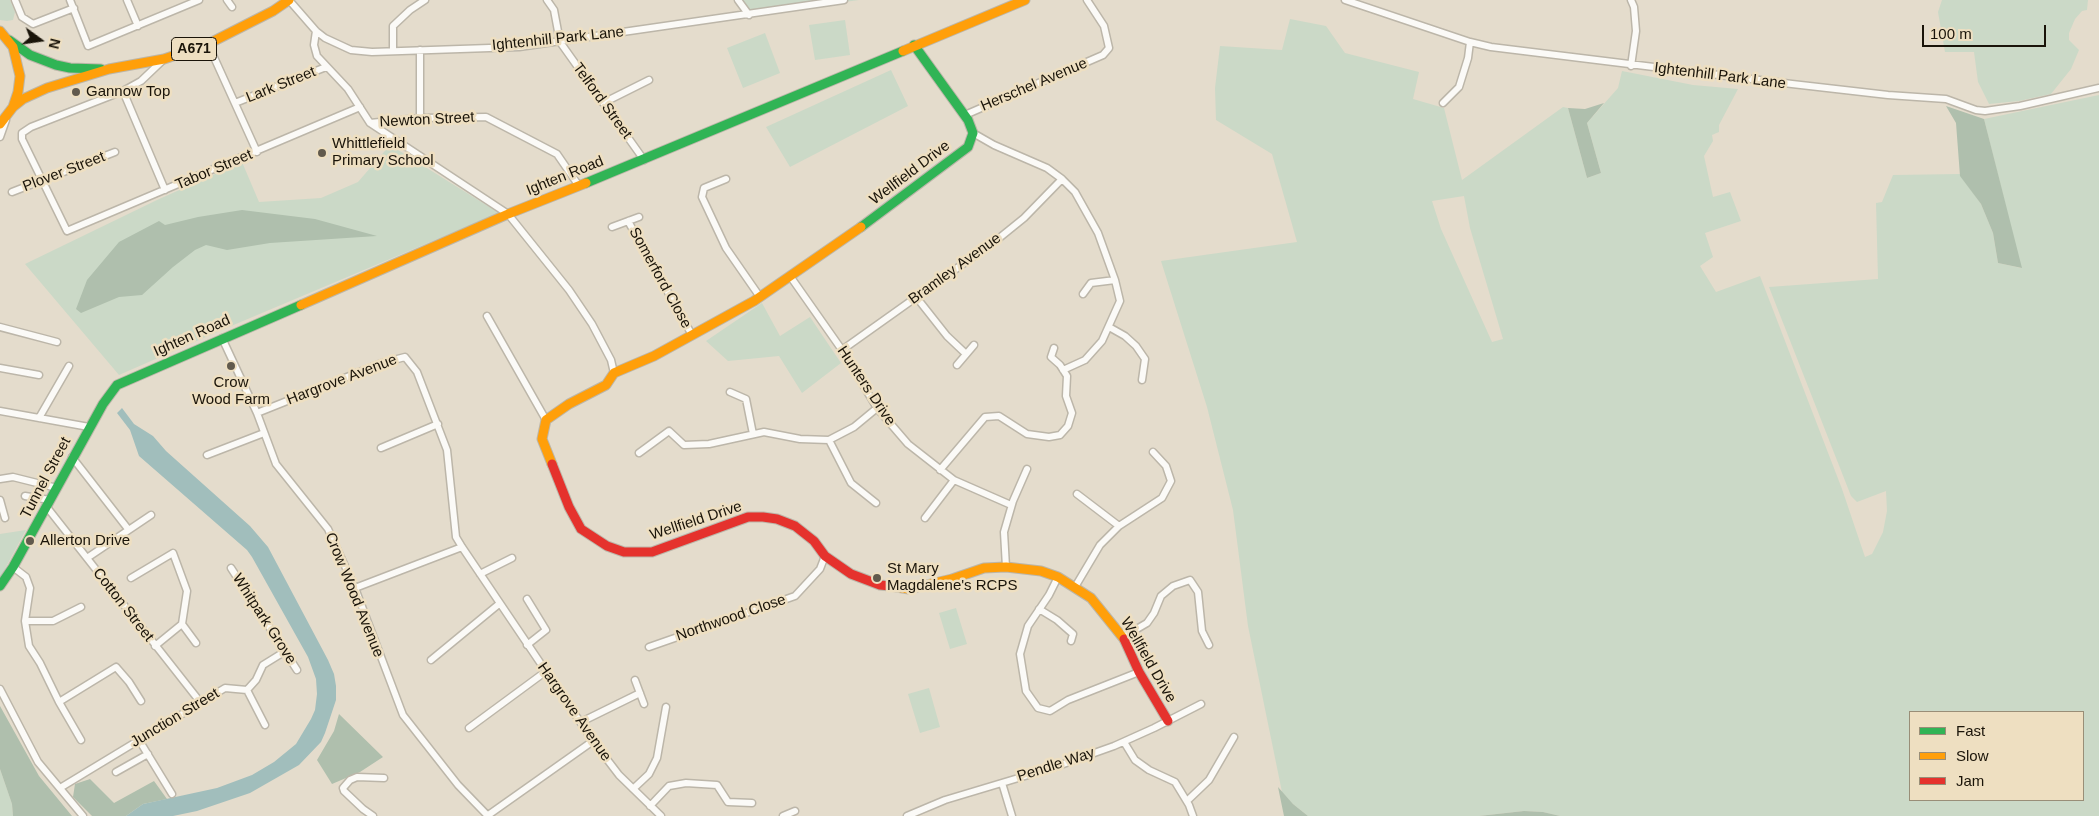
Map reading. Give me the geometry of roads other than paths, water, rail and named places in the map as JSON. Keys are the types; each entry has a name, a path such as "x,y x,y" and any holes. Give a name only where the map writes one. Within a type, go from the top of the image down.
{"street":[{"path":"15,0 22,17 33,24 74,8"},
{"path":"70,0 88,46 199,0"},
{"path":"127,0 138,26"},
{"path":"227,0 232,7"},
{"name":"Ightenhill Park Lane","path":"289,0 316,31 326,38 351,50 372,52 519,47 844,0"},
{"name":"A671","path":"0,124 11,110 34,93 109,69 164,59 208,44 273,11 289,0"},
{"path":"393,51 393,26 410,10 425,0"},
{"path":"547,0 554,10 560,42"},
{"path":"738,0 749,15"},
{"name":"Ighten Road","path":"117,385 508,214 644,160 1025,0"},
{"name":"Herschel Avenue","path":"965,115 1103,55 1108,48 1104,26 1087,0"},
{"name":"Ightenhill Park Lane","path":"1345,0 1470,42 1491,47 1631,66 1888,95 1946,99 1976,110 2020,106 2099,88"},
{"path":"1631,66 1636,31 1632,0"},
{"name":"A671","path":"0,31 9,40 17,60 20,76 18,92 11,110"},
{"path":"316,31 314,46 317,56 348,89 370,122 508,214 559,277 592,324 611,360 614,373"},
{"path":"9,40 25,52 56,65 70,68 109,69"},
{"name":"Telford Street","path":"560,42 644,160"},
{"path":"1443,102 1459,87 1468,58 1470,42"},
{"path":"208,44 257,152"},
{"path":"914,45 965,115 973,132 994,145 1047,168 1062,179 1075,192 1098,233 1116,280 1120,301 1102,341 1085,360 1063,370"},
{"path":"420,50 420,118"},
{"path":"43,180 22,139 22,133 31,127 124,91 141,81 164,59"},
{"name":"Lark Street","path":"235,103 326,67"},
{"path":"603,103 649,80"},
{"path":"124,91 165,190"},
{"name":"Tabor Street","path":"43,180 67,231 257,152 360,106"},
{"path":"0,137 11,110"},
{"name":"Newton Street","path":"370,122 420,118 486,117 557,154 579,186"},
{"name":"Wellfield Drive","path":"973,132 968,146 950,162 760,297 654,356 614,373 606,385 569,404 546,420 542,440 569,507 581,529 606,546 624,552 652,552 723,525 748,517 763,516 795,526 814,541 825,556 861,579 880,585 909,589 952,579 984,568 1006,567 1041,571 1058,577 1092,598 1123,637 1168,722"},
{"name":"Plover Street","path":"12,192 115,152"},
{"path":"726,179 704,188 702,197 726,248 760,297"},
{"name":"Bramley Avenue","path":"842,350 998,239 1024,218 1062,179"},
{"name":"Somerford Close","path":"612,226 639,217"},
{"name":"Somerford Close","path":"628,221 692,335"},
{"name":"Hunters Drive","path":"790,276 842,350 877,408 908,444 954,480 1011,506"},
{"path":"1083,294 1091,283 1116,280"},
{"path":"917,298 947,336 966,354"},
{"path":"487,316 546,420"},
{"path":"0,327 57,342"},
{"path":"1109,327 1125,336 1136,346 1144,359 1142,380"},
{"name":"Crow Wood Avenue","path":"222,338 256,413 276,464 328,529 355,588 402,715 458,785 488,816"},
{"path":"956,365 974,345"},
{"path":"940,470 985,417 998,416 1027,434 1049,437 1060,435 1068,426 1072,413 1066,396 1067,376 1051,358 1054,348"},
{"name":"Hargrove Avenue","path":"256,413 382,363 405,356 417,372 447,450 456,537 499,604 593,741 633,789 661,816"},
{"path":"39,418 69,366"},
{"path":"0,368 39,375"},
{"name":"Tunnel Street","path":"0,586 13,567 89,427 117,385"},
{"path":"730,392 746,399 753,434"},
{"path":"639,453 669,431 684,445 709,444 764,432 800,439 829,440 854,428 877,408"},
{"path":"0,411 89,427"},
{"path":"381,448 438,424"},
{"path":"207,455 264,433"},
{"path":"829,440 851,483 876,502"},
{"path":"1074,587 1100,545 1120,526 1162,498 1171,481 1166,466 1153,452"},
{"path":"72,457 128,529"},
{"path":"1006,567 1004,532 1011,506 1027,469"},
{"path":"0,479 14,477 57,488"},
{"path":"925,518 954,480"},
{"path":"1077,494 1120,526"},
{"path":"25,496 48,503"},
{"path":"0,500 5,518"},
{"name":"Cotton Street","path":"48,503 87,558 201,703"},
{"path":"87,558 151,515"},
{"path":"355,588 462,547"},
{"path":"131,578 173,553 188,591 182,624 155,646"},
{"name":"Northwood Close","path":"649,647 795,596 820,569 825,556"},
{"path":"480,574 512,558"},
{"path":"13,567 26,577 30,588 25,621 29,646 40,662 59,702 81,740"},
{"name":"Whitpark Grove","path":"231,568 297,670"},
{"path":"1058,577 1049,595 1028,626 1020,654 1026,692 1038,708 1050,711 1068,700 1140,672"},
{"path":"1123,637 1147,623 1154,613 1161,596 1173,586 1190,580 1198,592 1202,631 1209,644"},
{"path":"527,645 546,630 528,598"},
{"path":"431,660 499,604"},
{"path":"25,621 53,621 81,607"},
{"path":"1039,609 1057,620 1073,634 1071,641"},
{"path":"182,624 196,643"},
{"path":"265,725 247,690 256,680 263,665 284,652"},
{"path":"59,702 116,667 130,682 141,701"},
{"path":"470,728 545,672"},
{"path":"635,680 644,704"},
{"path":"0,688 38,762 83,816"},
{"name":"Junction Street","path":"60,788 224,688 247,690"},
{"path":"581,722 640,693"},
{"name":"Pendle Way","path":"911,815 945,800 1055,767 1124,742 1168,722 1201,704"},
{"path":"633,789 649,774 657,758 666,708"},
{"path":"1187,801 1209,780 1234,737"},
{"path":"139,740 172,794"},
{"path":"488,816 593,741"},
{"path":"1124,742 1135,760 1149,770 1175,782 1187,801 1193,816"},
{"path":"116,772 148,754"},
{"path":"373,816 344,792 343,788 350,780 357,777 384,778"},
{"path":"650,806 669,786 686,783 717,785 728,802 752,803"},
{"path":"1002,783 1012,816"},
{"path":"783,816 795,810"}],"water":[{"path":"122,408 134,424 153,436 166,451 250,526 268,547 328,660 334,674 336,686 336,700 321,742 299,765 250,793 197,811 173,816 126,816 143,804 217,788 252,775 274,762 296,744 311,719 315,710 317,694 316,679 308,657 247,550 139,456 130,430 117,413"}],"place":[{"name":"Gannow Top","path":"76,92"},
{"name":"Whittlefield Primary School","path":"322,153"},
{"name":"Crow Wood Farm","path":"231,366"},
{"name":"Allerton Drive","path":"30,541"},
{"name":"St Mary Magdalene's RCPS","path":"877,578"}]}
